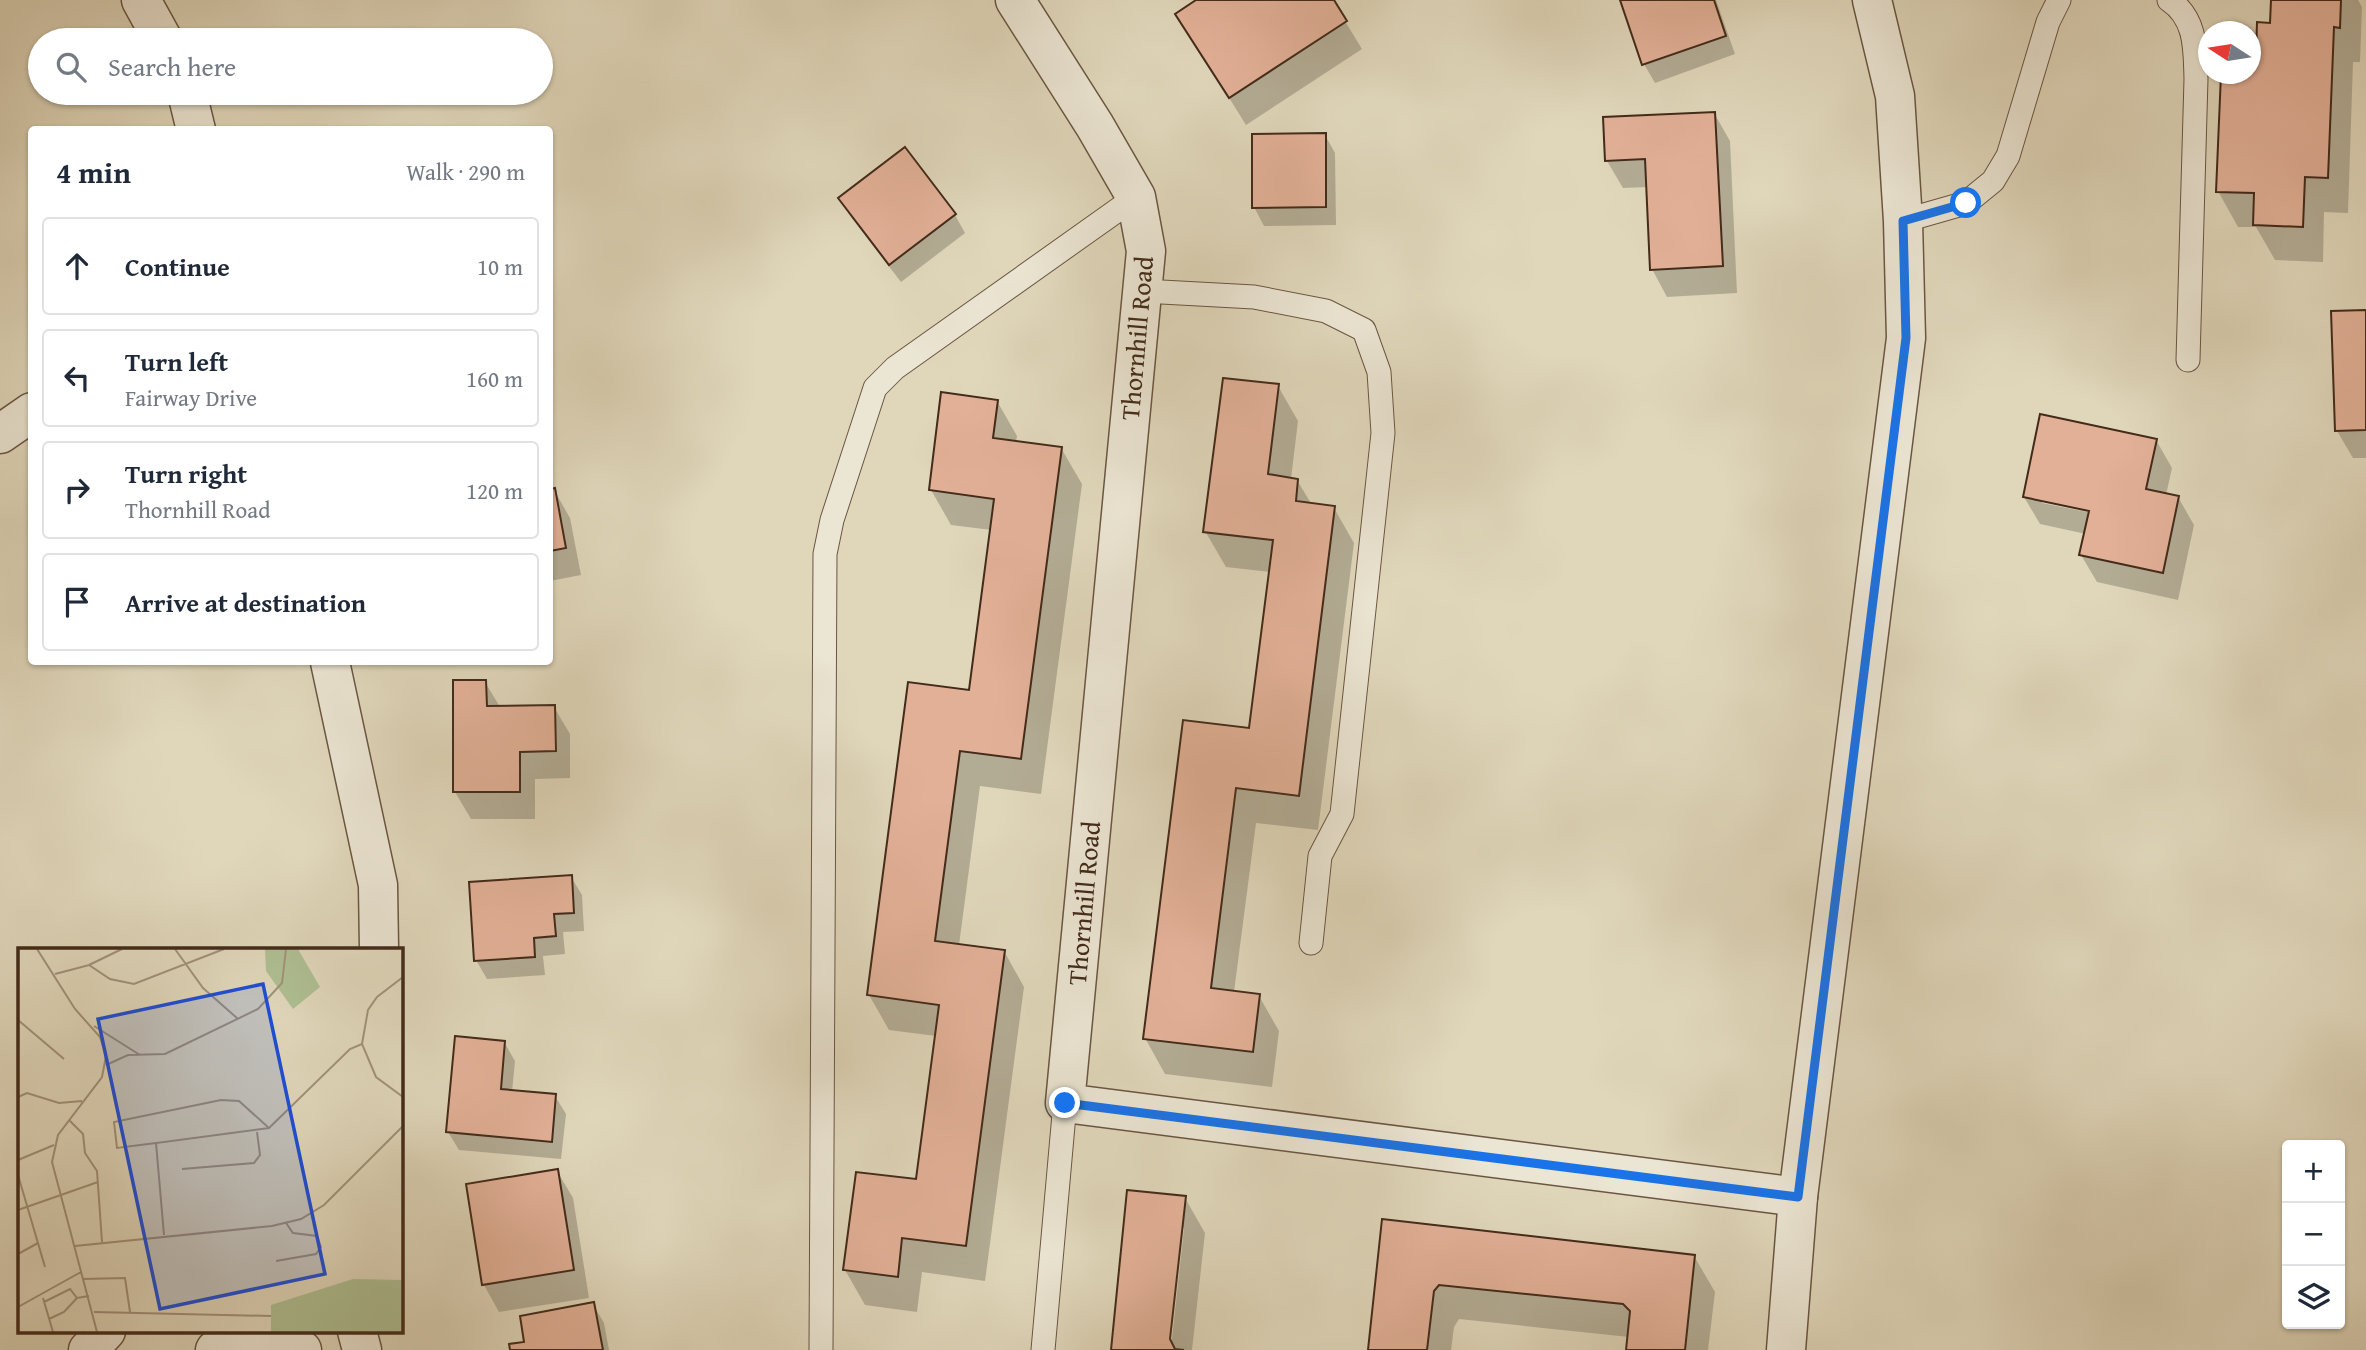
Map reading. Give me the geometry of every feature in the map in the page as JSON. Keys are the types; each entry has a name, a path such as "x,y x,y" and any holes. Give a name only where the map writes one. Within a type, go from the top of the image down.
{"street":[{"path":"141,0 156,28"},
{"name":"Thornhill Road","path":"1015,0 1095,126 1136,197 1146,251 1065,1103"},
{"path":"1786,1350 1798,1197 1906,338 1903,221 1895,96 1872,0"},
{"path":"190,105 195,126"},
{"path":"0,434 28,415"},
{"path":"331,665 378,885 379,948"},
{"path":"1065,1103 1798,1197"},
{"path":"88,1350 105,1332"},
{"path":"357,1332 362,1350"},
{"path":"215,1350 228,1347 302,1350"}],"lane":[{"path":"1903,221 1966,203 1993,181 2008,156 2048,22 2059,0"},
{"path":"2169,0 2179,7 2195,38 2188,360"},
{"path":"821,1350 825,554 832,520 875,387 895,368 1136,197"},
{"path":"1143,291 1254,297 1326,312 1364,330 1379,372 1383,433 1342,814 1320,856 1311,943"},
{"path":"1043,1350 1065,1103"}],"building":[{"path":"1196,0 1334,0 1347,21 1229,98 1175,14"},
{"path":"1620,0 1714,0 1726,36 1642,65"},
{"path":"2271,0 2341,0 2340,28 2334,27 2328,178 2305,177 2303,227 2253,225 2254,193 2216,192 2221,84 2261,84 2261,22 2270,23"},
{"path":"1715,112 1723,266 1650,270 1645,159 1605,161 1603,117"},
{"path":"1326,133 1326,207 1252,208 1252,134"},
{"path":"905,147 956,214 889,265 838,198"},
{"path":"2366,310 2366,430 2335,431 2331,311"},
{"path":"1223,378 1279,384 1268,474 1298,479 1296,501 1335,506 1299,796 1236,788 1211,988 1260,994 1253,1052 1143,1039 1183,720 1249,728 1273,540 1203,532"},
{"path":"941,392 998,400 993,438 1062,447 1021,759 960,751 935,941 1005,950 966,1246 902,1238 898,1277 843,1270 856,1172 916,1179 939,1005 867,995 908,682 969,690 994,499 929,490"},
{"path":"2040,414 2157,439 2146,489 2179,496 2163,573 2079,555 2089,511 2023,497"},
{"path":"553,488 566,548 553,550"},
{"path":"453,680 486,680 487,706 555,705 556,751 520,752 520,792 453,792"},
{"path":"572,875 574,913 554,914 556,936 534,938 535,957 474,961 469,882"},
{"path":"455,1036 505,1041 501,1089 556,1094 552,1142 446,1132"},
{"path":"558,1169 574,1270 482,1285 466,1184"},
{"path":"1127,1190 1186,1196 1170,1339 1175,1349 1184,1350 1111,1350"},
{"path":"1382,1219 1695,1255 1685,1350 1626,1350 1630,1311 1623,1304 1439,1285 1434,1291 1427,1350 1368,1350"},
{"path":"594,1302 603,1350 510,1350 509,1344 524,1342 520,1316"}],"route":[{"path":"1065,1103 1798,1197 1906,338 1903,221 1966,203"}]}
